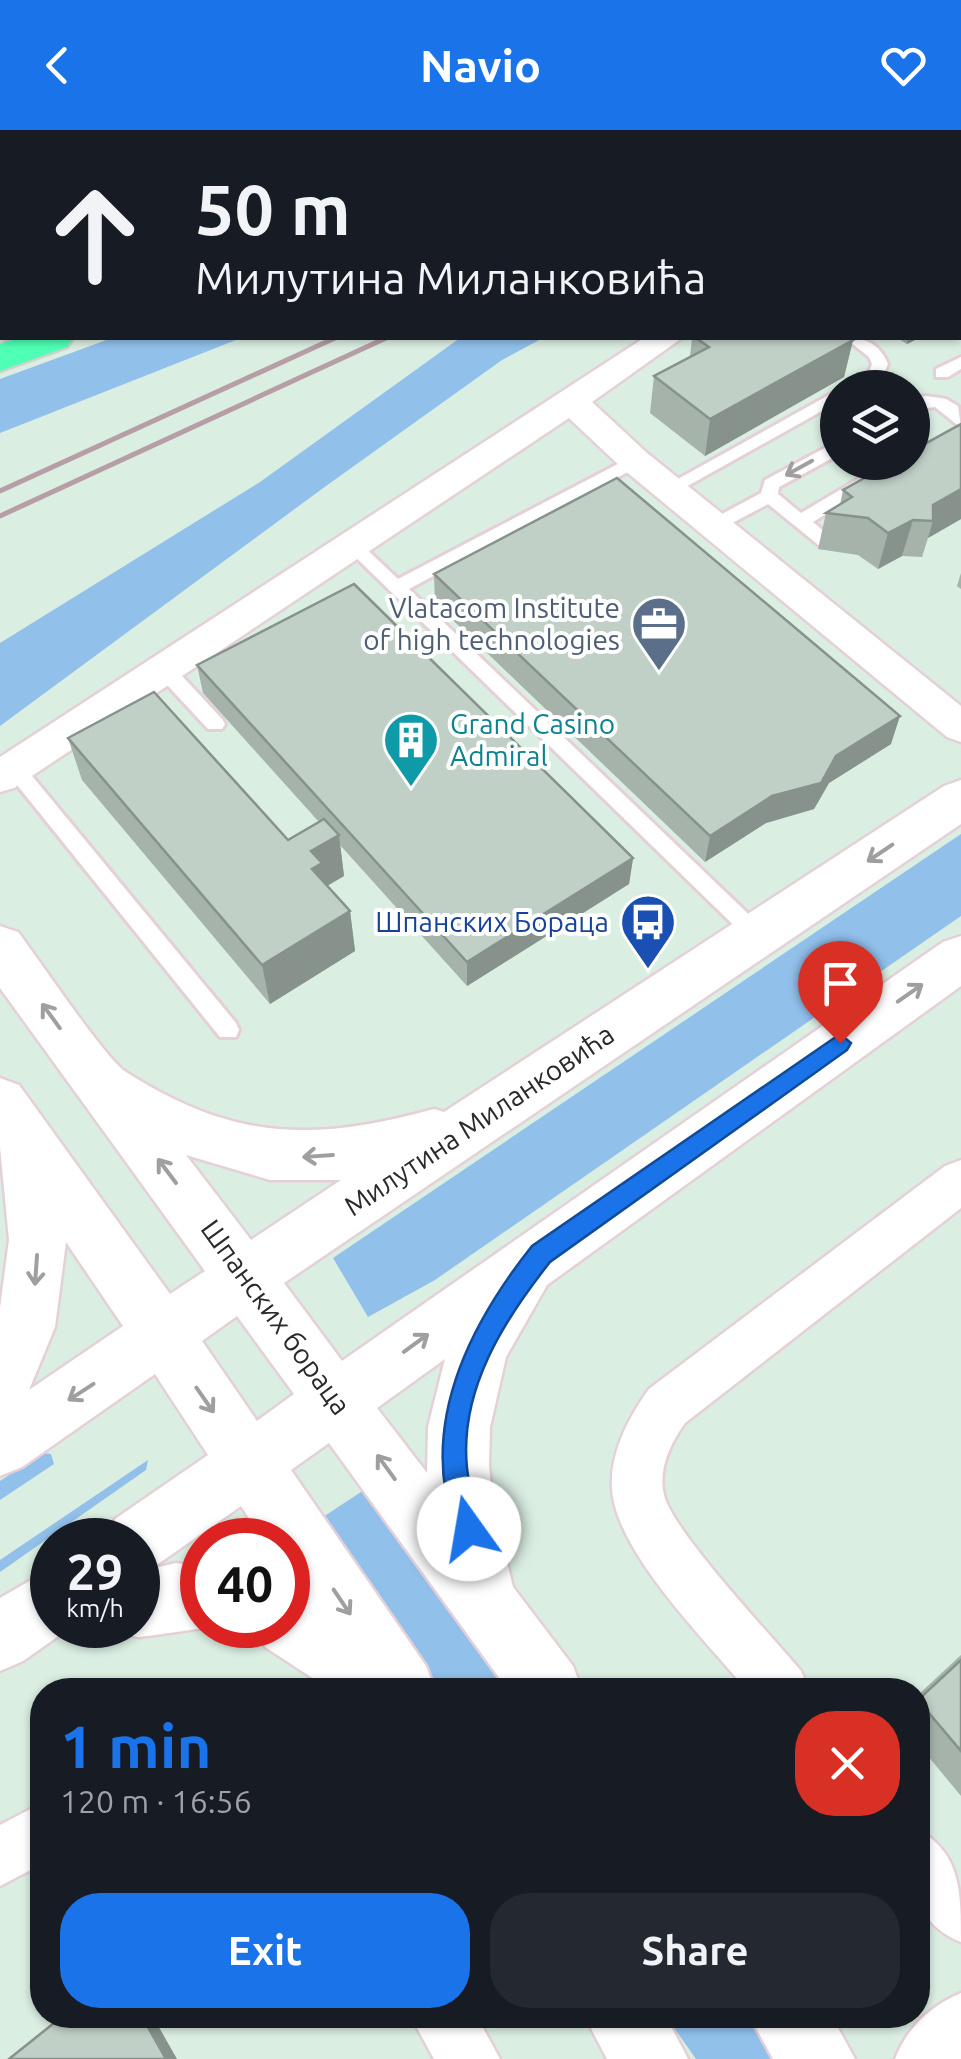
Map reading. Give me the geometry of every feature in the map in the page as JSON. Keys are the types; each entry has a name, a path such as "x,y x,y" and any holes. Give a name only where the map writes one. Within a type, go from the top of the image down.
{"main road":[{"path":"0,358 48,340"}],"street":[{"path":"8,774 350,543 663,340"},
{"path":"569,399 635,461 961,727"},
{"name":"Милутина Миланковића","path":"0,1446 481,1118 961,799"},
{"name":"Шпанских бораца","path":"0,947 540,1678"},
{"path":"160,1526 961,957"},
{"path":"101,1084 184,1130 254,1156 352,1154 481,1118"},
{"path":"13,1120 132,1285 161,1336 394,1678"},
{"path":"0,1386 29,1326 34,1300 38,1199 13,1120"},
{"path":"772,1678 663,1542 640,1502 638,1463 654,1422 666,1406 961,1180"},
{"path":"505,1631 481,1576 454,1466 460,1403 477,1349 503,1302 541,1254"},
{"path":"0,1639 30,1617"},
{"path":"0,1639 30,1629"},
{"path":"310,1638 372,1678"},
{"path":"0,1857 30,1839"},
{"path":"930,1874 961,1913"},
{"path":"925,2059 961,2023"},
{"path":"449,2028 470,2059"},
{"path":"630,2028 651,2059"},
{"path":"795,2028 818,2059"}],"lane":[{"path":"857,340 876,354 878,370"},
{"path":"942,373 961,362"},
{"path":"930,399 940,402 961,422 943,438"},
{"path":"669,488 820,406"},
{"path":"770,496 770,484 820,457"},
{"path":"396,588 635,461"},
{"path":"802,521 871,480"},
{"path":"770,496 827,543"},
{"path":"715,525 770,496"},
{"path":"350,543 757,935"},
{"path":"164,669 215,724"},
{"path":"8,774 228,1030"}],"shaded area":[{"path":"107,340 236,340 0,433 0,379"},
{"path":"457,340 539,340 502,360 0,726 0,643 260,482"},
{"path":"961,834 961,916 435,1280 368,1317 333,1258"},
{"path":"43,1453 51,1454 54,1464 0,1500 0,1481"},
{"path":"148,1460 146,1470 77,1518 62,1518"},
{"path":"370,1486 508,1678 428,1678 317,1521"},
{"path":"30,1540 30,1551 0,1572 0,1560"},
{"path":"674,2028 760,2028 782,2059 696,2059"}],"building":[{"path":"699,340 853,340 710,419 654,376 709,347"},
{"path":"961,424 961,489 933,505 933,521 913,520 888,533 868,518 826,513 852,497 843,490 861,480 930,480 930,441"},
{"name":"Vlatacom Institute of high technologies","path":"617,478 900,716 836,756 821,783 772,796 710,836 434,574"},
{"name":"Grand Casino Admiral","path":"354,584 633,858 467,962 197,665"},
{"path":"154,692 288,840 324,819 339,835 311,851 322,863 312,869 350,911 262,965 68,738"},
{"path":"961,1660 961,1751 930,1714 930,1689"},
{"path":"48,2028 148,2028 166,2059 9,2059"}],"railway":[{"path":"0,491 331,340"},
{"path":"0,516 382,340"}],"place":[{"name":"Vlatacom Institute of high technologies","path":"659,673"},
{"name":"Grand Casino Admiral","path":"411,789"},
{"name":"Шпанских Бораца","path":"648,971"}],"route":[{"path":"469,1529 454,1466 460,1403 477,1349 503,1302 541,1254 840,1043"}]}
